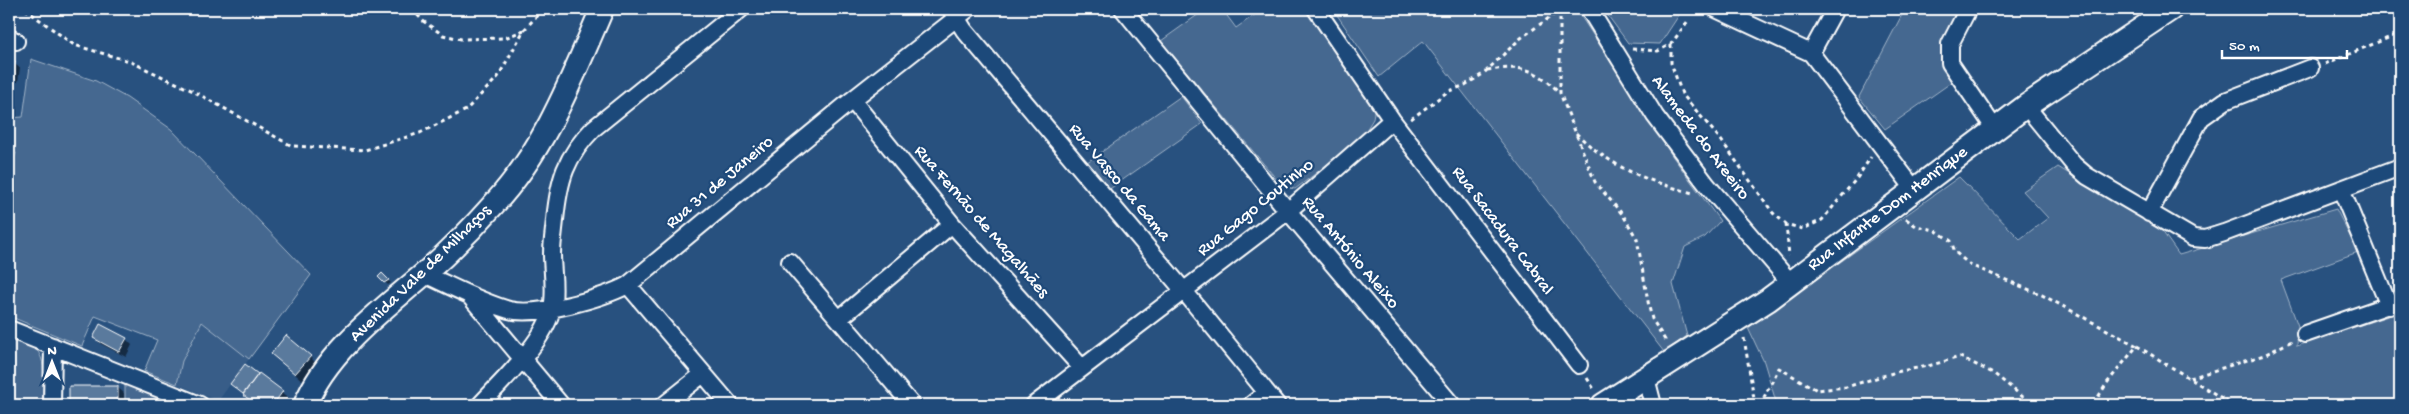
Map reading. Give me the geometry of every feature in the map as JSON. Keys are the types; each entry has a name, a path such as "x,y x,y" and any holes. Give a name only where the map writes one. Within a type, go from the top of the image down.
{"street":[{"name":"Avenida Vale de Milhaços","path":"305,405 318,381 350,341 383,309 424,274 490,209 526,164 551,124 602,9"},
{"path":"480,405 522,360 546,323 552,308 552,252 557,195 562,175 578,144 594,128 741,9"},
{"name":"Rua António Aleixo","path":"1123,9 1288,211 1452,405"},
{"path":"1316,9 1396,125"},
{"name":"Alameda do Areeiro","path":"1589,9 1655,116 1695,170 1790,282"},
{"path":"1716,9 1811,53 1914,189"},
{"path":"1811,53 1835,9"},
{"path":"1968,9 1950,44 1950,63 1995,129"},
{"name":"Rua Infante Dom Henrique","path":"1603,405 1741,318 2026,106 2171,9"},
{"name":"Rua 31 de Janeiro","path":"424,274 510,310 532,311 552,308 613,293 628,285 958,12"},
{"name":"Rua Vasco da Gama","path":"958,12 1271,399"},
{"path":"2149,213 2201,118 2225,101 2310,68"},
{"name":"Rua Fernão de Magalhães","path":"852,100 952,224 1082,368"},
{"path":"2026,106 2074,165 2087,176 2193,238 2205,239 2400,167"},
{"name":"Rua Gago Coutinho","path":"1034,405 1288,211 1396,125"},
{"name":"Rua Sacadura Cabral","path":"1396,125 1579,365"},
{"path":"2305,334 2394,303 2341,189"},
{"path":"839,319 952,224"},
{"path":"790,262 912,405"},
{"path":"628,285 730,405"},
{"name":"Rua 31 de Janeiro","path":"468,294 561,405"},
{"path":"9,329 53,346 178,401 200,405"},
{"path":"52,405 53,346"},
{"path":"664,405 704,374"},
{"path":"1646,378 1653,405"},
{"path":"1251,405 1271,399"}],"path":[{"path":"25,9 74,45 128,61 193,91 292,146 366,150 420,133 466,110 498,77 524,30 543,9"},
{"path":"412,9 424,22 443,35 461,39 505,38 524,30"},
{"path":"1396,125 1446,92 1465,85 1487,70 1521,38 1561,9"},
{"path":"1561,9 1560,93 1573,131 1595,182 1623,215 1637,239 1649,307 1652,319 1665,340 1663,346"},
{"path":"1613,48 1658,51 1671,44 1688,21"},
{"path":"2310,68 2400,33"},
{"path":"1671,44 1671,63 1682,94 1721,140 1773,212 1786,224 1802,229 1822,220 1857,178 1880,143"},
{"path":"1487,70 1516,68 1541,74 1560,93"},
{"path":"1573,131 1588,145 1614,164 1652,182 1696,194"},
{"path":"1903,217 1916,226 1935,230 1951,241 1956,252 1970,265 2042,295 2138,346 2233,405"},
{"path":"1741,318 1755,405"},
{"path":"2190,378 2264,355 2305,334"},
{"path":"2093,405 2107,383 2138,346"},
{"path":"1760,405 1779,368 1817,390 1846,387 1896,372 1960,357 1993,373 2033,405"},
{"path":"1579,365 1603,405"}],"shaded area":[{"path":"1206,9 1222,9 1236,28 1263,9 1309,9 1375,105 1373,119 1360,140 1295,189 1283,187 1161,41"},
{"path":"1333,9 1576,9 1673,157 1720,221 1705,237 1685,247 1673,284 1687,336 1664,352 1423,41 1379,77"},
{"path":"1603,9 1683,9 1660,44 1628,43"},
{"path":"1905,9 1961,9 1947,36 1943,52 1946,71 1952,82 1885,129 1859,97"},
{"path":"31,59 96,81 127,98 171,129 311,275 249,359 202,322 182,361 177,384 144,371 157,340 95,316 82,346 9,316 9,174 16,153 9,152 9,118 23,117"},
{"path":"1181,96 1202,124 1107,191 1083,165"},
{"path":"2058,167 2162,231 2179,255 2336,209 2358,252 2281,280 2298,326 2297,346 2400,312 2400,405 1777,405 1764,362 1748,328 1959,177 2020,239 2048,218 2023,191"},
{"path":"202,322 249,359 218,401 177,384 182,361"},
{"path":"9,338 34,348 42,359 42,405 9,405"},
{"path":"125,384 157,396 166,405 125,405"}],"building":[{"path":"9,58 15,61 12,76 9,76"},
{"path":"9,91 11,91 11,112 9,112"},
{"path":"382,273 389,280 384,283 378,277"},
{"path":"100,324 127,338 119,352 93,338"},
{"path":"286,335 311,356 295,374 271,354"},
{"path":"245,364 258,374 243,394 230,384"},
{"path":"259,373 283,391 273,405 257,405 243,395"},
{"path":"69,386 118,386 118,405 69,405"}]}
